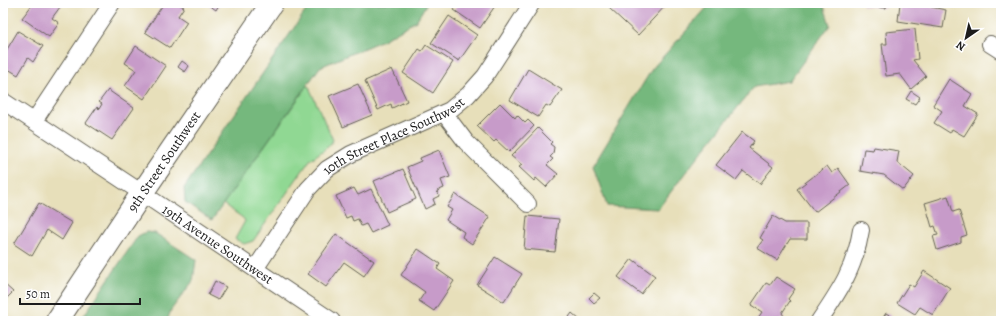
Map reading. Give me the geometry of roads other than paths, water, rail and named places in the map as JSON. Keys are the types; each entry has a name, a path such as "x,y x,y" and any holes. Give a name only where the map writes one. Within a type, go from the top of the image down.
{"main road":[{"name":"9th Street Southwest","path":"57,321 142,192 272,3"}],"street":[{"path":"34,121 112,3"},
{"name":"10th Street Place Southwest","path":"255,269 308,189 326,169 351,154 444,113 460,103 477,87 485,76 532,3"},
{"name":"19th Avenue Southwest","path":"3,101 142,192 332,321"},
{"path":"444,113 466,142 528,204"},
{"path":"819,321 836,296 852,265 858,249 861,230"}]}
